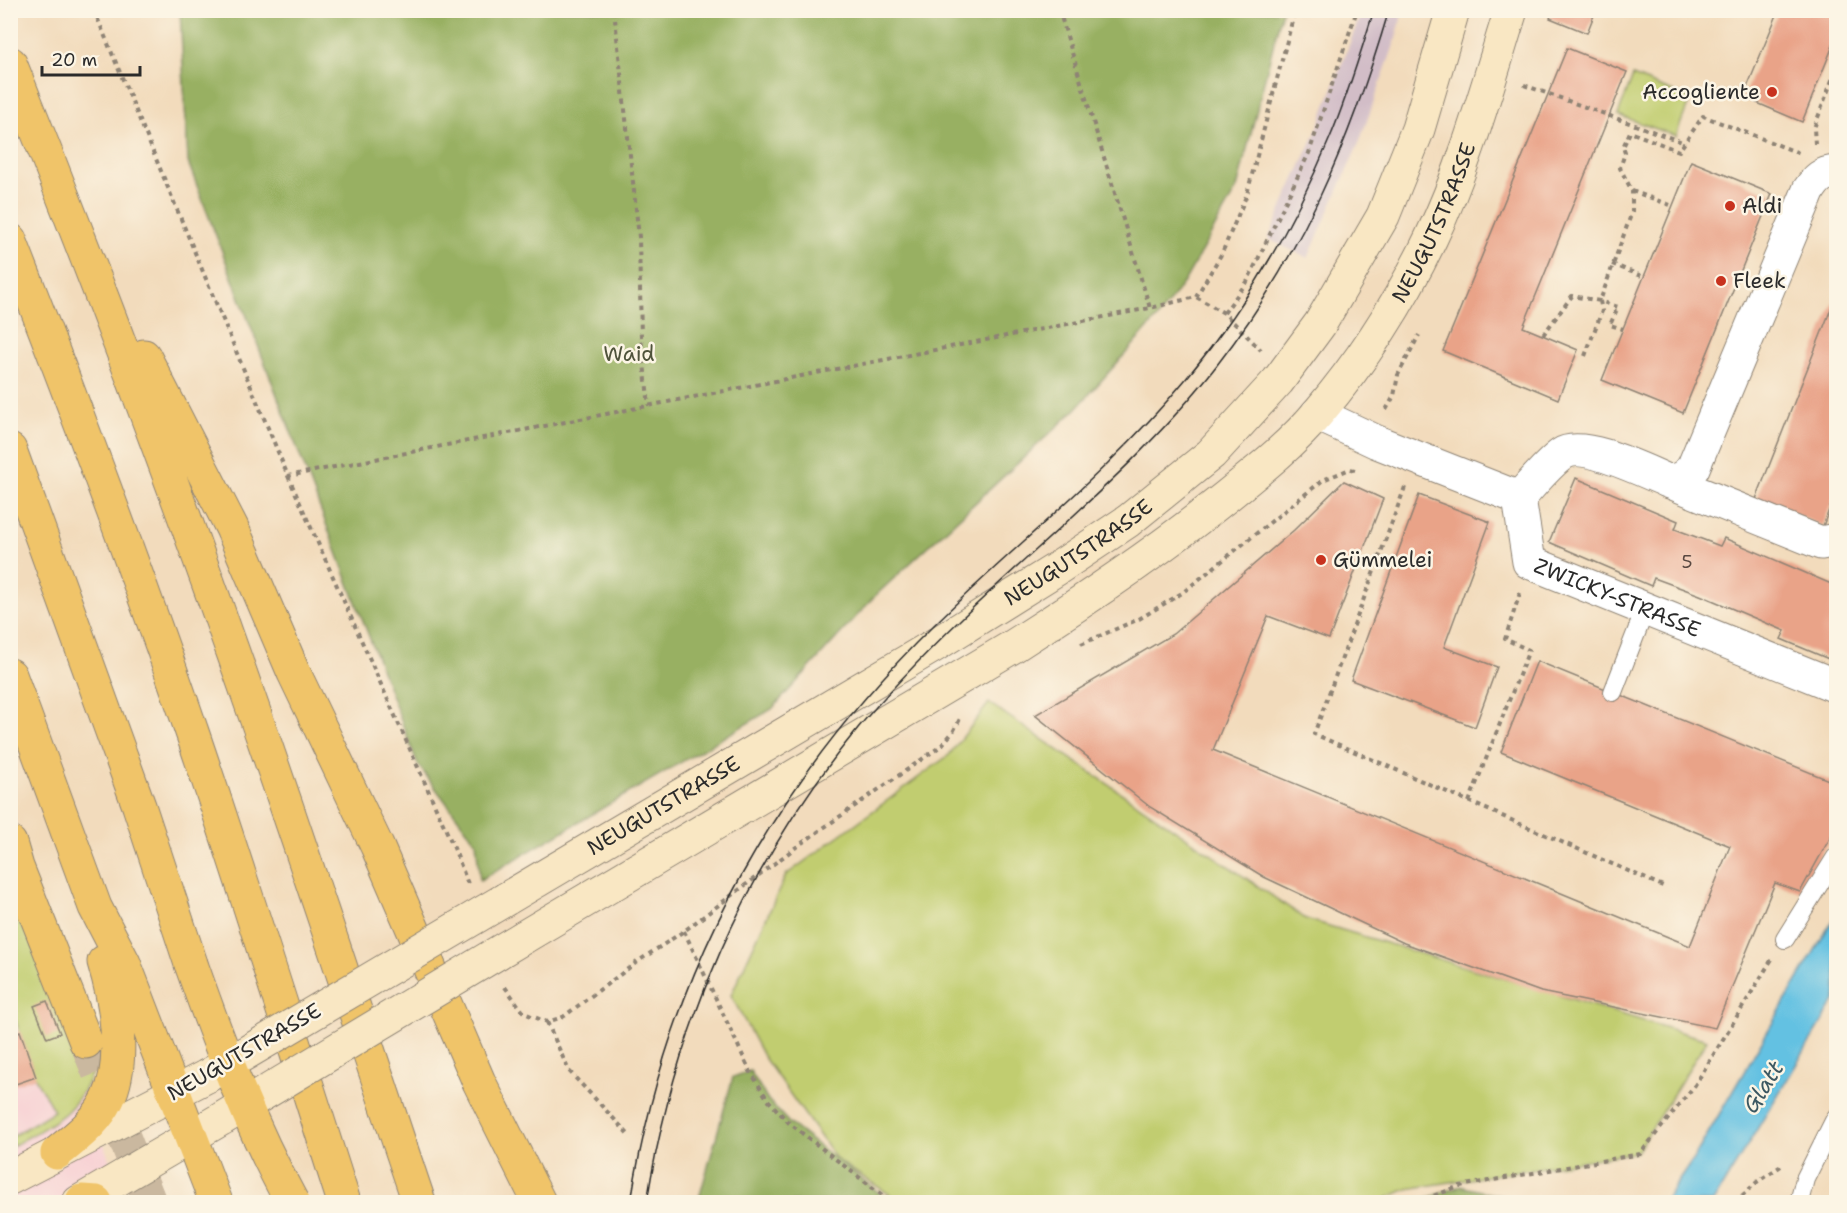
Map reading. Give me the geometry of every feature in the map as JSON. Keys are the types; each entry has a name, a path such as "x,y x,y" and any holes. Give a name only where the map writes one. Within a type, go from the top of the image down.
{"highway":[{"path":"10,63 136,384 254,712 419,1203"},
{"path":"68,206 232,528 298,682 377,846 479,1082 539,1203"},
{"path":"10,240 107,494 193,734 344,1203"},
{"path":"10,450 120,754 213,1026 252,1124 292,1203"},
{"path":"10,675 96,907 124,963 216,1203"},
{"path":"10,843 21,877 86,1042"},
{"path":"57,1153 88,1127 107,1101 114,1084 117,1044 114,995 103,957 96,907"},
{"path":"191,1136 195,1096 207,1076"}],"main road":[{"name":"NEUGUTSTRASSE","path":"10,1178 207,1076 935,645 1128,521 1212,454 1278,381 1320,324 1383,216 1418,129 1453,10"},
{"name":"NEUGUTSTRASSE","path":"86,1202 191,1136 1012,647 1077,605 1185,529 1259,469 1317,414 1365,353 1401,295 1452,191 1511,10"},
{"path":"1278,381 1317,414"}],"street":[{"path":"1668,481 1683,479 1694,468 1809,190 1823,170"},
{"path":"1317,414 1377,442 1519,498 1563,453 1580,449 1595,452 1821,543 1836,540"},
{"name":"ZWICKY-STRASSE","path":"1519,498 1529,562 1836,686"}],"lane":[{"path":"1613,692 1645,610"},
{"path":"1785,939 1836,857"},
{"path":"1799,1203 1805,1179 1836,1117"}],"path":[{"path":"94,10 288,476 454,848 469,890"},
{"path":"614,10 639,237 641,338 649,406"},
{"path":"1059,10 1150,308"},
{"path":"1196,297 1222,253 1248,194 1295,10"},
{"path":"1224,313 1247,282 1310,153 1356,10"},
{"path":"1823,170 1814,128 1832,80 1836,76"},
{"path":"1524,85 1685,143"},
{"path":"1585,356 1602,311 1600,301 1612,264 1632,212 1632,191 1620,168 1624,153 1623,147 1630,132 1679,151 1703,116 1823,170"},
{"path":"1632,191 1672,206"},
{"path":"1612,264 1644,277"},
{"path":"1543,335 1572,296 1618,307 1610,325 1623,329"},
{"path":"288,476 1150,308 1196,297 1224,313 1268,356 1278,381"},
{"path":"1078,645 1139,620 1182,593 1323,480 1350,469"},
{"path":"1406,484 1314,734 1665,887"},
{"path":"1469,802 1528,650 1506,639 1529,562"},
{"path":"503,984 524,1013 547,1022 563,1017 799,845 941,746 961,719 969,671"},
{"path":"684,931 750,1071 768,1100 789,1123 891,1203"},
{"path":"1417,1203 1460,1186 1640,1154 1695,1085 1785,939"},
{"path":"547,1022 569,1071 630,1136"}],"shaded area":[{"path":"1362,11 1403,11 1394,45 1359,143 1308,258 1268,239 1316,132"},
{"path":"10,967 50,990 124,1202 11,1202"}],"green space":[{"name":"Waid","path":"180,10 1282,11 1237,188 1184,282 1159,316 1076,409 875,596 772,709 480,880 476,842 418,765 188,162"},
{"path":"1633,76 1690,99 1676,136 1618,115"},
{"path":"989,703 1306,919 1707,1040 1637,1152 1407,1189 1378,1202 901,1202 837,1160 763,1056 731,995 786,875 949,755"},
{"path":"10,884 72,1049 104,1036 103,1069 93,1069 87,1085 71,1108 61,1117 11,1147 11,1137 54,1111 36,1080 11,1007"},
{"path":"750,1071 768,1100 789,1123 891,1202 698,1202 733,1077"},
{"path":"1460,1186 1526,1202 1417,1202"}],"water":[{"name":"Glatt","path":"1836,914 1836,999 1713,1202 1664,1202 1692,1161"}],"building":[{"path":"1553,10 1596,10 1587,33 1550,18"},
{"path":"1779,10 1836,10 1836,38 1802,122 1743,97"},
{"path":"1567,48 1627,72 1523,327 1578,350 1558,399 1443,351"},
{"path":"1691,161 1772,194 1683,413 1602,380"},
{"path":"1836,296 1836,491 1823,526 1756,499"},
{"path":"1576,478 1678,521 1675,529 1720,546 1724,538 1836,586 1836,662 1781,639 1785,631 1700,595 1654,578 1651,586 1549,542"},
{"path":"1344,481 1383,499 1329,639 1268,616 1213,750 1690,946 1730,846 1501,752 1537,661 1836,783 1836,827 1800,892 1775,883 1715,1028 1541,992 1404,943 1264,877 1150,807 1035,715 1173,634 1294,530"},
{"path":"1419,495 1490,522 1444,647 1497,667 1475,727 1351,680"},
{"path":"47,1001 60,1033 47,1038 34,1006"},
{"path":"20,1031 36,1077 10,1086 10,1035"}],"tunnel":[{"path":"86,1042 150,1202"}],"tram line":[{"path":"631,1202 647,1119 670,1039 699,963 734,889 775,819 822,752 875,687 933,626 1126,445 1207,353 1266,265 1300,204 1336,124 1374,10"},
{"path":"647,1202 659,1138 696,1012 749,892 782,835 818,780 895,685 962,618 1127,465 1189,400 1217,365 1274,282 1320,196 1358,106 1389,10"}],"place":[{"name":"Accogliente","path":"1772,92"},
{"name":"Aldi","path":"1730,206"},
{"name":"Fleek","path":"1721,281"},
{"name":"Gümmelei","path":"1321,560"}]}
